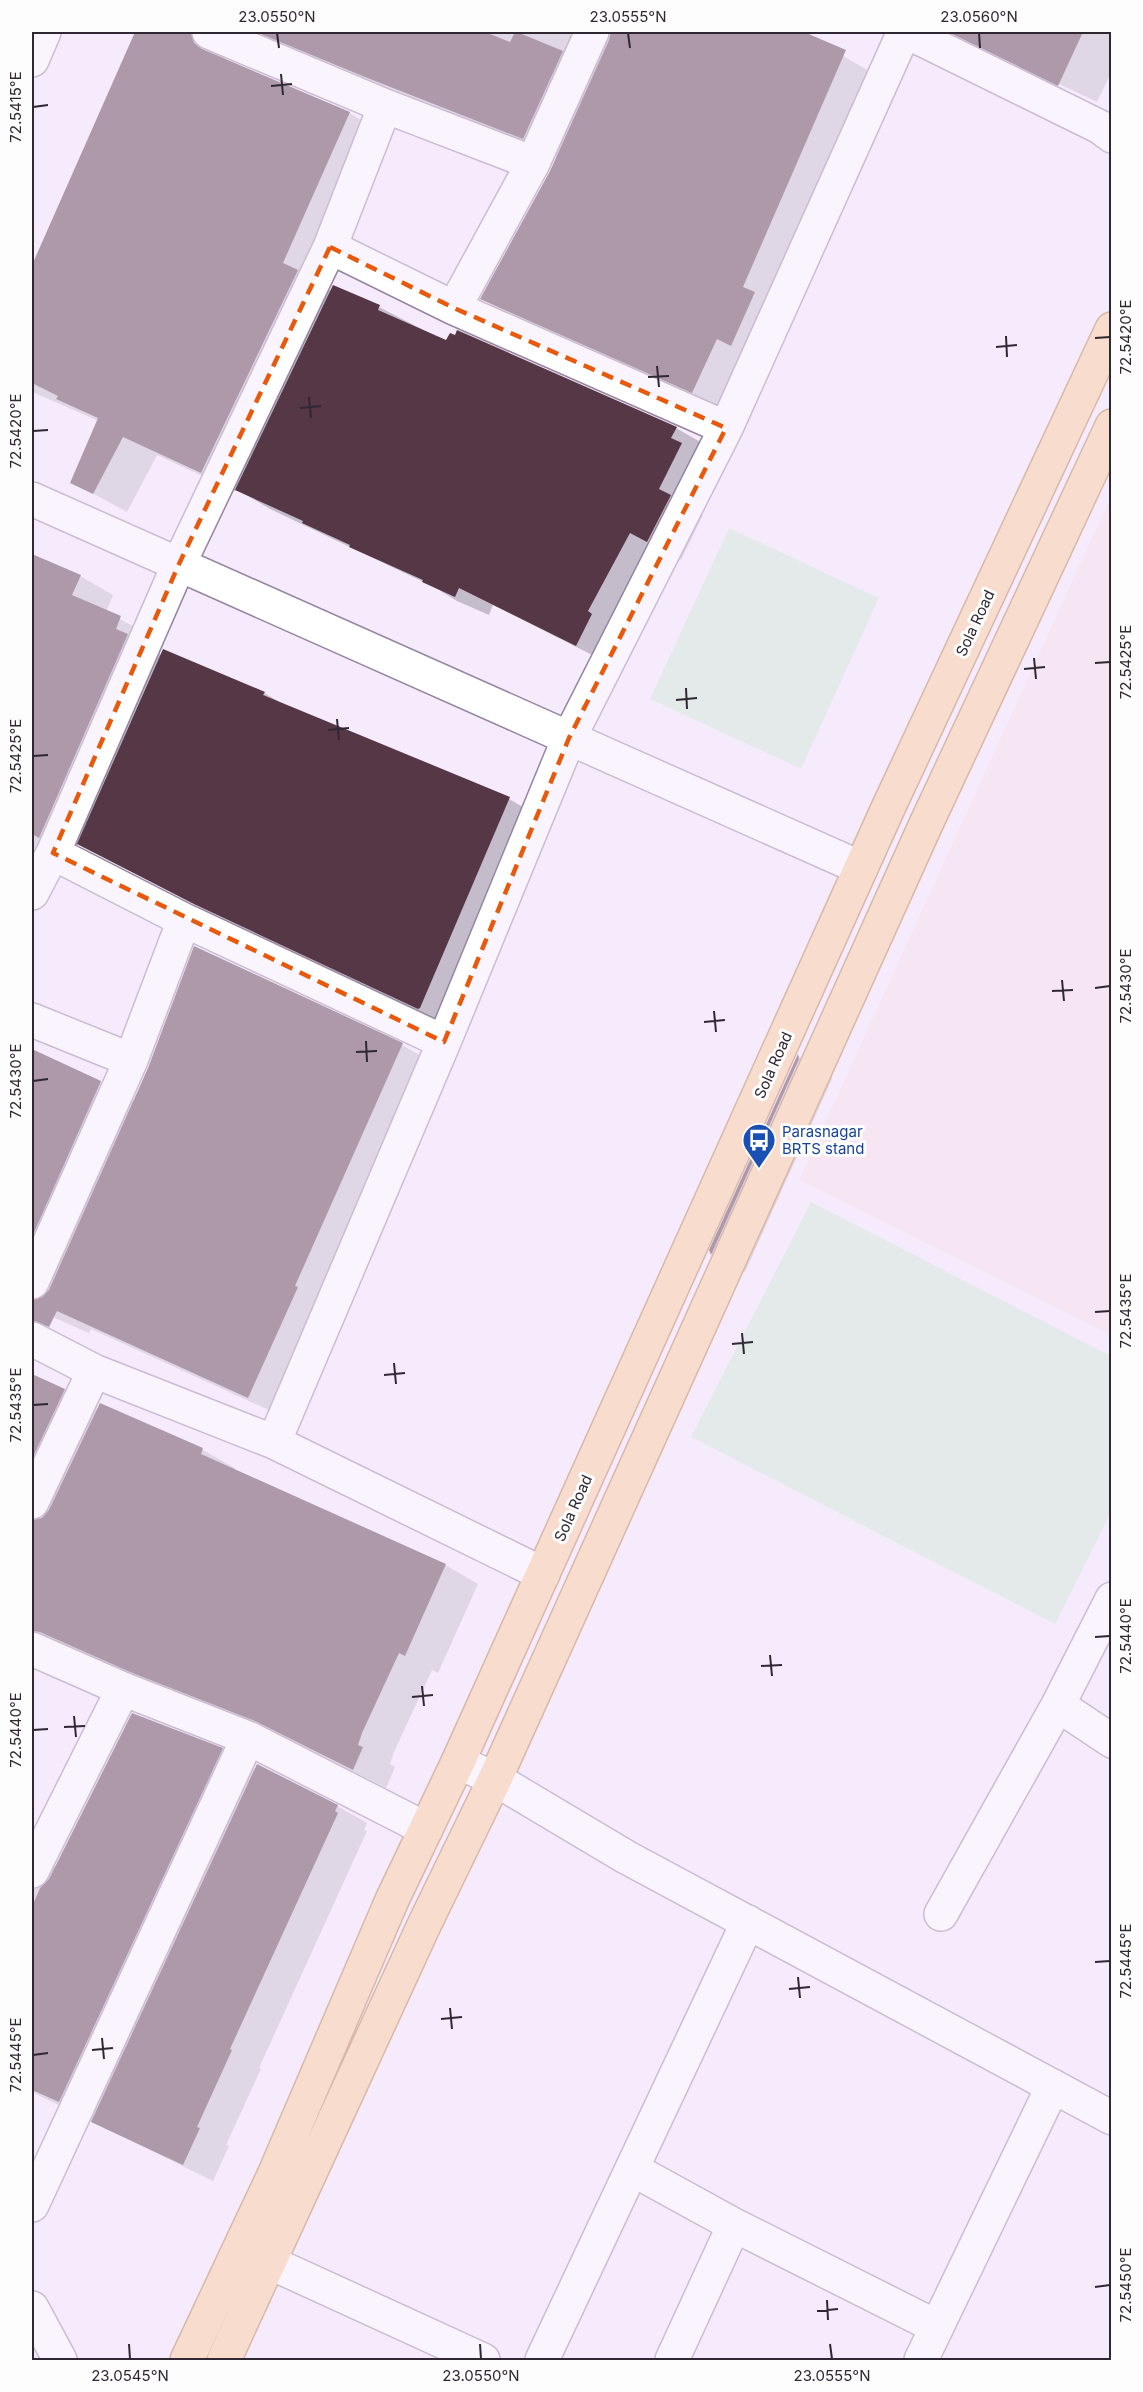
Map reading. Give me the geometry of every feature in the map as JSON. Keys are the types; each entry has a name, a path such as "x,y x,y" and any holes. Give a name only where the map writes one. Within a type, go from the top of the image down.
{"main road":[{"name":"Sola Road","path":"187,2361 274,2175 392,1900 458,1762 861,868 1112,329"},
{"path":"224,2361 425,1923 495,1779 921,835 1112,426"}],"street":[{"path":"32,60 44,32"},
{"path":"208,32 385,106 533,163"},
{"path":"454,308 533,163 592,32"},
{"path":"274,1442 444,1042 568,738 726,428 905,32 1108,122"},
{"path":"32,893 53,853 178,564 330,247 385,106"},
{"path":"330,247 454,308 726,428"},
{"path":"32,499 861,868"},
{"path":"53,853 184,920 444,1042"},
{"path":"32,1282 131,1060 184,920"},
{"path":"32,1020 131,1060"},
{"path":"32,1339 94,1371 274,1442 543,1574"},
{"path":"32,1502 94,1371"},
{"path":"941,1914 1058,1705 1112,1599"},
{"path":"32,1649 123,1689 248,1738 426,1829"},
{"path":"34,1859 123,1689"},
{"path":"1058,1705 1112,1741"},
{"path":"32,2205 248,1738"},
{"path":"458,1762 495,1779 626,1857 1112,2118"},
{"path":"542,2361 748,1922"},
{"path":"921,2361 1053,2086"},
{"path":"632,2169 734,2225 937,2327"},
{"path":"672,2361 734,2225"},
{"path":"269,2262 483,2361"},
{"path":"32,2308 60,2361"}],"highlighted area":[{"path":"330,247 454,308 726,428 569,738 444,1042 53,853 179,564"}],"shaded area":[{"path":"1111,496 1111,1335 799,1180"}],"green space":[{"path":"729,528 879,598 801,769 650,699"},
{"path":"811,1202 1111,1356 1111,1512 1055,1624 691,1437"}],"building":[{"path":"135,32 191,32 194,43 202,49 350,112 283,263 298,270 201,473 123,437 93,494 70,483 98,418 56,399 58,396 32,383 32,265"},
{"path":"256,32 485,32 510,42 517,32 563,51 523,139"},
{"path":"611,32 804,32 846,50 743,287 755,292 731,346 717,339 692,393 480,299 550,171"},
{"path":"948,32 1083,32 1058,86"},
{"path":"333,285 380,305 378,310 446,340 450,333 455,335 457,330 677,427 671,438 682,443 659,489 671,495 647,542 630,533 588,611 592,614 576,646 459,588 455,597 422,582 423,580 349,547 350,545 302,523 303,521 235,490"},
{"path":"32,554 81,575 72,595 121,616 116,629 128,634 39,838 32,834"},
{"path":"163,649 265,692 263,695 510,797 420,1008 194,904 77,844"},
{"path":"194,946 403,1043 248,1398 57,1311 49,1327 32,1320 32,1300 42,1297 49,1290 148,1068"},
{"path":"32,1049 101,1081 32,1237"},
{"path":"798,1054 799,1059 711,1255 709,1250"},
{"path":"32,1374 65,1389 32,1459"},
{"path":"100,1403 203,1448 201,1454 446,1564 405,1656 399,1653 362,1733 358,1745 363,1747 353,1770 255,1721 130,1672 40,1632 32,1631 32,1520 42,1518 49,1510"},
{"path":"132,1713 223,1748 59,2102 32,2090 32,1907 40,1888 49,1879"},
{"path":"257,1764 338,1805 335,1811 338,1813 230,2049 232,2050 197,2127 200,2128 183,2165 91,2122"}],"place":[{"name":"Parasnagar BRTS stand","path":"759,1169"}]}
